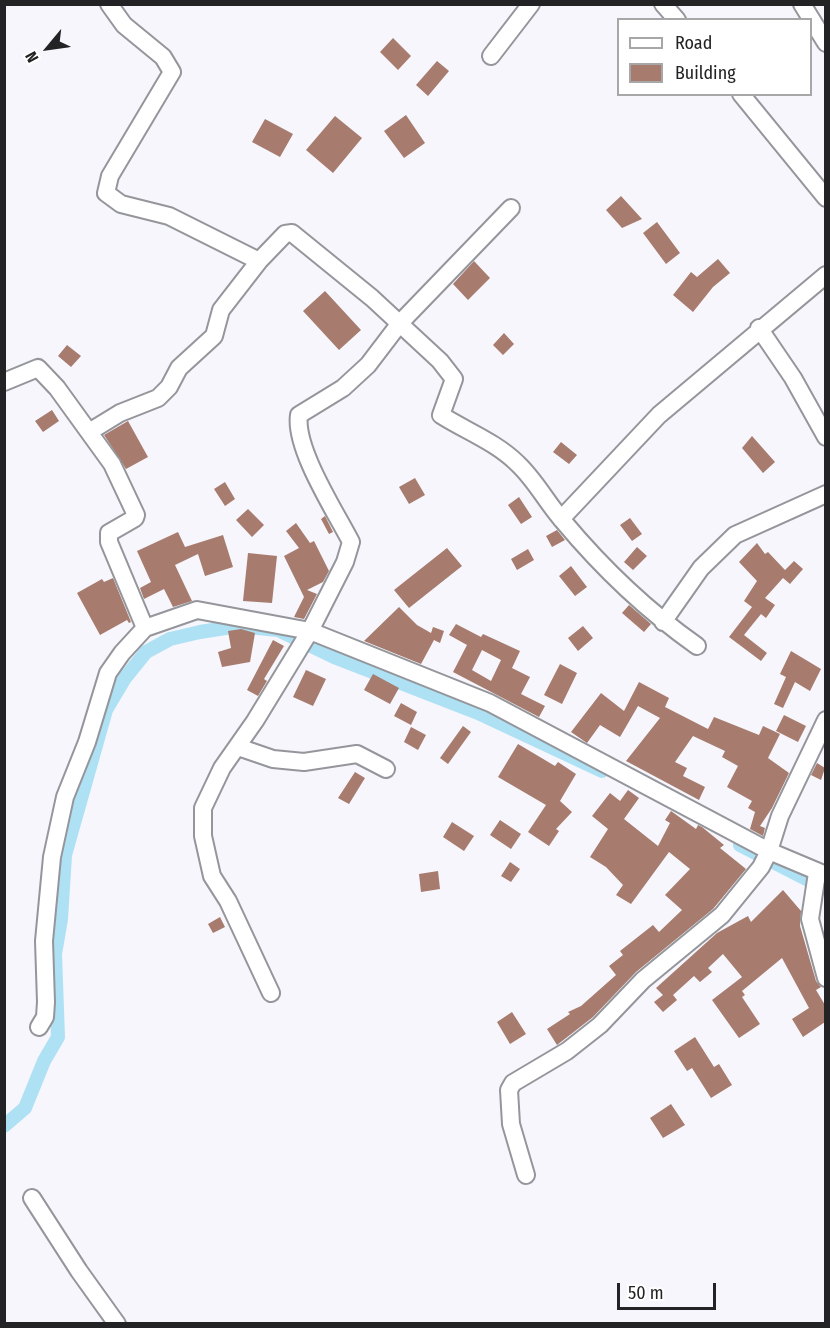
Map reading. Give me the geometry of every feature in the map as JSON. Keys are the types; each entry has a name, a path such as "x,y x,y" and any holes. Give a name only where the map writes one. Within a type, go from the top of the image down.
{"street":[{"path":"109,4 124,26 163,57 172,72 110,176 106,193 121,204 169,216 259,261"},
{"path":"491,56 531,4"},
{"path":"663,4 675,18"},
{"path":"802,4 810,18"},
{"path":"812,21 825,43"},
{"path":"743,96 825,198"},
{"path":"271,993 228,901 212,876 203,836 203,807 210,788 297,652 345,562 351,542 313,473 303,446 298,422 299,415 343,388 368,365 400,323 511,208"},
{"path":"88,432 164,393 180,368 214,336 221,310 259,261 285,234 292,233 337,267 440,361 454,380 441,414 517,463 561,519 613,578 663,622 697,646"},
{"path":"561,519 658,415 825,275"},
{"path":"759,328 793,378 825,437"},
{"path":"4,382 38,368 57,388 112,464 136,515 135,518 109,533 109,542 145,628"},
{"path":"663,622 701,568 735,535 825,494"},
{"path":"39,1028 45,1017 46,1002 44,941 46,899 65,797 87,742 108,673 122,653 145,628 197,610 307,633 490,703 765,858 817,880 810,919 825,978"},
{"path":"526,1175 511,1124 509,1090 513,1083 567,1051 600,1025 643,980 722,915 765,858 780,816 825,720"},
{"path":"238,747 273,759 304,762 357,754 386,769"},
{"path":"32,1198 79,1271 117,1323"}],"building":[{"path":"393,38 411,56 398,70 380,52"},
{"path":"437,61 449,71 428,96 416,85"},
{"path":"406,115 425,143 404,158 384,131"},
{"path":"335,116 362,138 333,173 306,150"},
{"path":"265,119 293,134 280,157 252,142"},
{"path":"621,196 642,219 622,228 606,210"},
{"path":"657,222 680,253 666,264 643,233"},
{"path":"718,259 730,273 713,287 693,312 673,295 691,272 697,277"},
{"path":"474,261 490,278 468,300 453,284"},
{"path":"325,291 361,330 339,350 303,311"},
{"path":"504,333 514,344 503,355 493,345"},
{"path":"67,345 81,356 71,367 58,356"},
{"path":"52,410 59,421 43,432 35,421"},
{"path":"128,421 148,457 126,469 104,435"},
{"path":"752,436 775,462 763,473 742,448"},
{"path":"561,442 577,455 569,464 553,452"},
{"path":"415,478 425,495 409,504 399,487"},
{"path":"225,482 235,499 225,506 214,489"},
{"path":"519,497 532,517 521,524 508,505"},
{"path":"248,509 264,525 252,537 236,520"},
{"path":"325,516 333,532 329,534 321,519"},
{"path":"630,518 642,534 632,541 620,525"},
{"path":"296,523 310,543 314,541 329,571 323,582 307,590 317,594 304,619 294,617 304,597 284,556 299,548 286,531"},
{"path":"557,530 565,540 552,547 546,536"},
{"path":"178,532 185,547 223,535 233,567 205,576 198,554 175,565 192,601 173,607 164,589 144,599 140,588 151,582 137,551"},
{"path":"757,543 765,554 768,552 785,570 794,561 803,569 790,584 783,578 765,598 775,605 766,618 761,614 744,635 767,653 761,661 729,637 752,607 744,601 757,581 739,562"},
{"path":"637,547 647,556 633,570 624,562"},
{"path":"447,548 462,566 409,608 394,590"},
{"path":"528,549 534,560 517,570 511,559"},
{"path":"248,553 277,556 272,603 243,601"},
{"path":"571,566 587,587 575,596 559,576"},
{"path":"113,578 131,622 127,620 100,635 77,593 102,579 104,582"},
{"path":"629,605 651,624 644,632 622,613"},
{"path":"399,607 417,625 431,633 433,627 444,631 440,643 434,640 421,664 364,641"},
{"path":"456,624 481,637 483,634 520,651 512,668 530,677 521,694 545,706 539,717 453,672 467,645 449,635","holes":["482,650 501,660 491,681 472,670"]},
{"path":"583,626 593,638 578,651 568,638"},
{"path":"241,629 255,633 250,662 222,667 218,652 231,648 228,631"},
{"path":"273,640 284,646 264,679 267,681 258,696 247,690"},
{"path":"791,651 821,669 810,691 795,682 783,708 774,704 786,677 780,674"},
{"path":"560,664 577,673 562,704 544,695"},
{"path":"306,670 326,679 313,706 293,697"},
{"path":"373,674 399,688 390,704 364,690"},
{"path":"639,682 669,698 665,707 708,729 714,717 759,735 763,726 780,734 768,758 789,773 772,808 760,826 765,828 763,836 750,829 755,812 748,808 752,801 727,787 738,766 722,757 725,751 693,736 675,762 687,768 683,776 705,787 699,800 626,761 660,718 638,706 620,737 600,725 587,743 571,732 601,693 624,711"},
{"path":"401,703 417,712 411,725 394,716"},
{"path":"784,715 806,726 798,742 776,731"},
{"path":"463,726 471,732 448,764 440,758"},
{"path":"411,727 426,735 418,750 404,742"},
{"path":"518,744 555,766 558,762 576,774 560,801 572,812 556,829 559,831 549,846 528,832 546,805 498,777"},
{"path":"817,763 825,768 821,780 811,775"},
{"path":"355,772 365,778 349,804 338,798"},
{"path":"628,790 639,798 624,819 658,846 670,823 665,820 671,811 696,829 698,825 702,827 724,845 720,848 746,869 713,909 636,972 593,1017 557,1045 547,1029 570,1014 568,1012 581,1006 616,975 609,966 623,955 620,951 653,925 659,932 682,910 665,895 690,869 669,852 631,904 616,895 623,885 606,867 590,857 608,829 592,816 610,793 620,801"},
{"path":"500,820 521,834 511,849 490,835"},
{"path":"452,822 474,836 464,851 443,837"},
{"path":"510,862 520,869 511,882 501,876"},
{"path":"438,871 440,889 421,892 419,874"},
{"path":"783,890 801,911 800,926 816,981 821,987 816,990 825,1005 825,1022 803,1037 792,1019 809,1008 782,958 742,991 745,995 742,997 760,1024 739,1038 712,1000 742,977 723,954 708,968 712,972 700,982 694,976 673,995 677,1000 663,1012 654,1002 663,995 656,988 717,933 748,916 751,922"},
{"path":"220,917 225,927 213,933 208,924"},
{"path":"512,1012 526,1034 510,1044 497,1022"},
{"path":"695,1037 714,1067 719,1064 732,1085 711,1098 692,1068 687,1071 674,1051"},
{"path":"671,1104 685,1125 663,1138 650,1118"}],"waterway":[{"path":"4,1126 25,1108 44,1061 58,1037 55,954 61,919 65,855 106,710 125,678 146,652 170,639 200,632 238,626 278,630 334,657 478,713 602,771"},
{"path":"740,845 826,889"}]}
